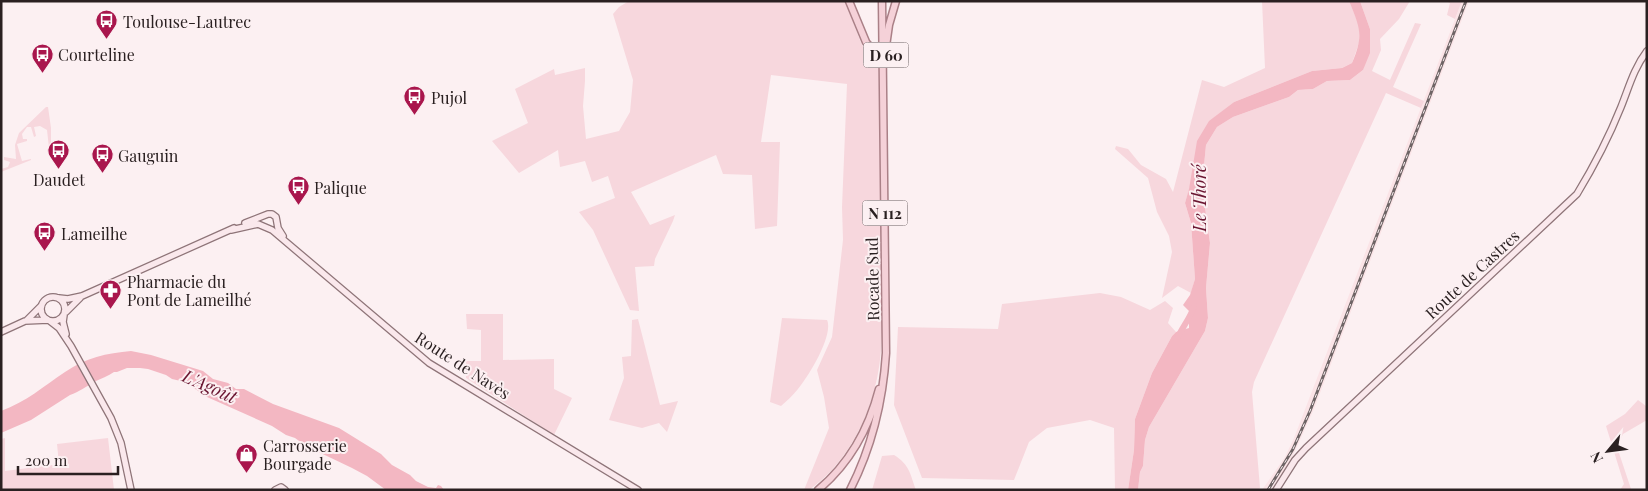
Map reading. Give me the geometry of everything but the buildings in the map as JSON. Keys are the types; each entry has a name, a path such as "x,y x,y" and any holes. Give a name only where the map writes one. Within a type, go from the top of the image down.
{"main road":[{"path":"849,1 866,42 870,47 883,55"},
{"name":"Rocade Sud","path":"850,490 868,450 881,400 886,365 882,1"},
{"name":"D 60","path":"884,110 886,41 888,25 896,1"},
{"name":"Route de Castres","path":"1276,490 1295,460 1306,448 1577,194 1594,167 1637,66 1647,51"},
{"path":"25,321 41,306 46,298 54,296 68,299 82,296 269,213 274,215 278,229 287,242"},
{"path":"264,216 263,222 267,227"},
{"path":"231,230 258,224 273,227 277,222"},
{"name":"Route de Navès","path":"267,227 429,363 638,490"},
{"path":"1,332 25,321 39,319 57,321 82,296"},
{"path":"59,298 64,302 64,329 117,431 129,480 129,490"},
{"path":"41,306 42,314 59,328 73,349"},
{"path":"818,490 848,458 870,416 880,385 887,329"},
{"path":"125,464 129,490"},
{"path":"854,482 858,490"},
{"path":"274,490 281,488 285,490"}],"shaded area":[{"path":"629,1 845,1 862,45 879,58 882,341 878,373 871,402 859,431 832,469 809,490 804,490 829,428 817,370 832,337 843,240 842,207 847,84 771,75 761,142 780,142 777,226 755,229 752,175 723,174 716,155 631,192 650,225 675,215 655,259 654,266 635,267 639,311 630,310 593,230 579,212 615,198 608,176 592,182 585,161 560,167 558,150 519,173 492,141 528,123 515,89 554,69 555,75 585,68 583,106 586,139 619,131 630,112 633,80 613,14 619,7"},
{"path":"1262,1 1349,1 1360,27 1359,43 1352,63 1342,68 1312,71 1234,102 1210,121 1185,203 1191,223 1195,279 1191,293 1178,286 1162,298 1172,252 1169,236 1157,212 1148,178 1115,149 1116,146 1128,149 1141,165 1166,179 1173,192 1202,80 1224,87 1265,68"},
{"path":"1360,1 1410,1 1399,19 1380,39 1381,50 1372,71 1390,80 1415,23 1421,24 1393,87 1424,101 1421,108 1386,93 1254,382 1252,392 1260,488 1258,490 1138,490 1140,472 1143,466 1145,440 1149,427 1205,331 1208,318 1206,288 1210,243 1202,186 1206,145 1217,127 1233,117 1289,97 1298,90 1313,89 1327,81 1350,80 1363,70 1370,29"},
{"path":"1446,1 1462,1 1455,19 1447,15 1450,3"},
{"path":"1462,1 1469,1 1314,409 1287,466 1270,490 1262,490 1285,457 1294,438"},
{"path":"48,107 51,128 51,148 49,148 47,130 40,126 34,127 36,136 34,137 31,127 27,127 22,134 23,139 27,139 27,141 17,144 22,161 31,160 1,172 1,169 8,167 10,162 4,160 4,157 16,159 15,145 19,133"},
{"path":"1100,293 1121,297 1150,310 1165,301 1173,308 1168,323 1176,332 1152,373 1135,419 1134,450 1128,490 1115,490 1114,428 1090,420 1047,428 1029,442 1014,480 922,478 894,405 898,327 998,329 1002,304"},
{"path":"466,314 503,314 503,360 554,359 554,389 572,398 554,435 466,378 466,361 481,361 481,330 467,329"},
{"path":"782,318 827,320 828,327 824,345 808,375 798,389 781,406 770,402"},
{"path":"638,319 660,405 678,401 667,432 659,423 642,428 609,420 624,378 622,357 631,356 632,320"},
{"path":"1638,400 1646,406 1647,420 1623,434 1617,447 1631,489 1633,490 1620,490 1624,484 1606,426 1625,414"},
{"path":"5,438 5,471 59,464 57,444 108,438 114,490 1,490 1,439"},
{"path":"894,455 906,466 916,490 872,490 882,456"}],"water":[{"path":"1349,1 1360,1 1370,29 1370,53 1363,70 1350,80 1327,81 1313,89 1298,90 1289,97 1233,117 1217,127 1206,145 1202,186 1210,243 1206,288 1208,318 1205,331 1149,427 1145,440 1143,466 1140,472 1138,490 1128,490 1134,450 1135,419 1152,373 1172,336 1176,332 1189,328 1189,319 1193,315 1183,305 1190,295 1195,279 1191,223 1185,203 1197,141 1209,121 1234,102 1312,71 1342,68 1352,63 1358,45 1359,32"},
{"name":"L'Agoût","path":"131,351 203,371 213,379 228,383 236,389 244,389 273,404 339,428 381,454 392,465 410,475 416,481 428,487 436,488 438,485 444,490 386,490 367,476 306,446 272,426 207,397 185,382 148,369 127,368 114,372 70,395 31,420 1,433 1,411 27,398 80,363 113,353"}],"waterway":[{"name":"Le Thoré","path":"1178,337 1194,306"}],"railway":[{"path":"1268,490 1293,449 1310,411 1466,1"}],"place":[{"name":"Toulouse-Lautrec","path":"107,40"},
{"name":"Courteline","path":"42,73"},
{"name":"Pujol","path":"415,116"},
{"name":"Daudet","path":"59,169"},
{"name":"Gauguin","path":"102,174"},
{"name":"Palique","path":"298,206"},
{"name":"Lameilhe","path":"45,252"},
{"name":"Pharmacie du Pont de Lameilhé","path":"111,309"},
{"name":"Carrosserie Bourgade","path":"247,473"}]}
